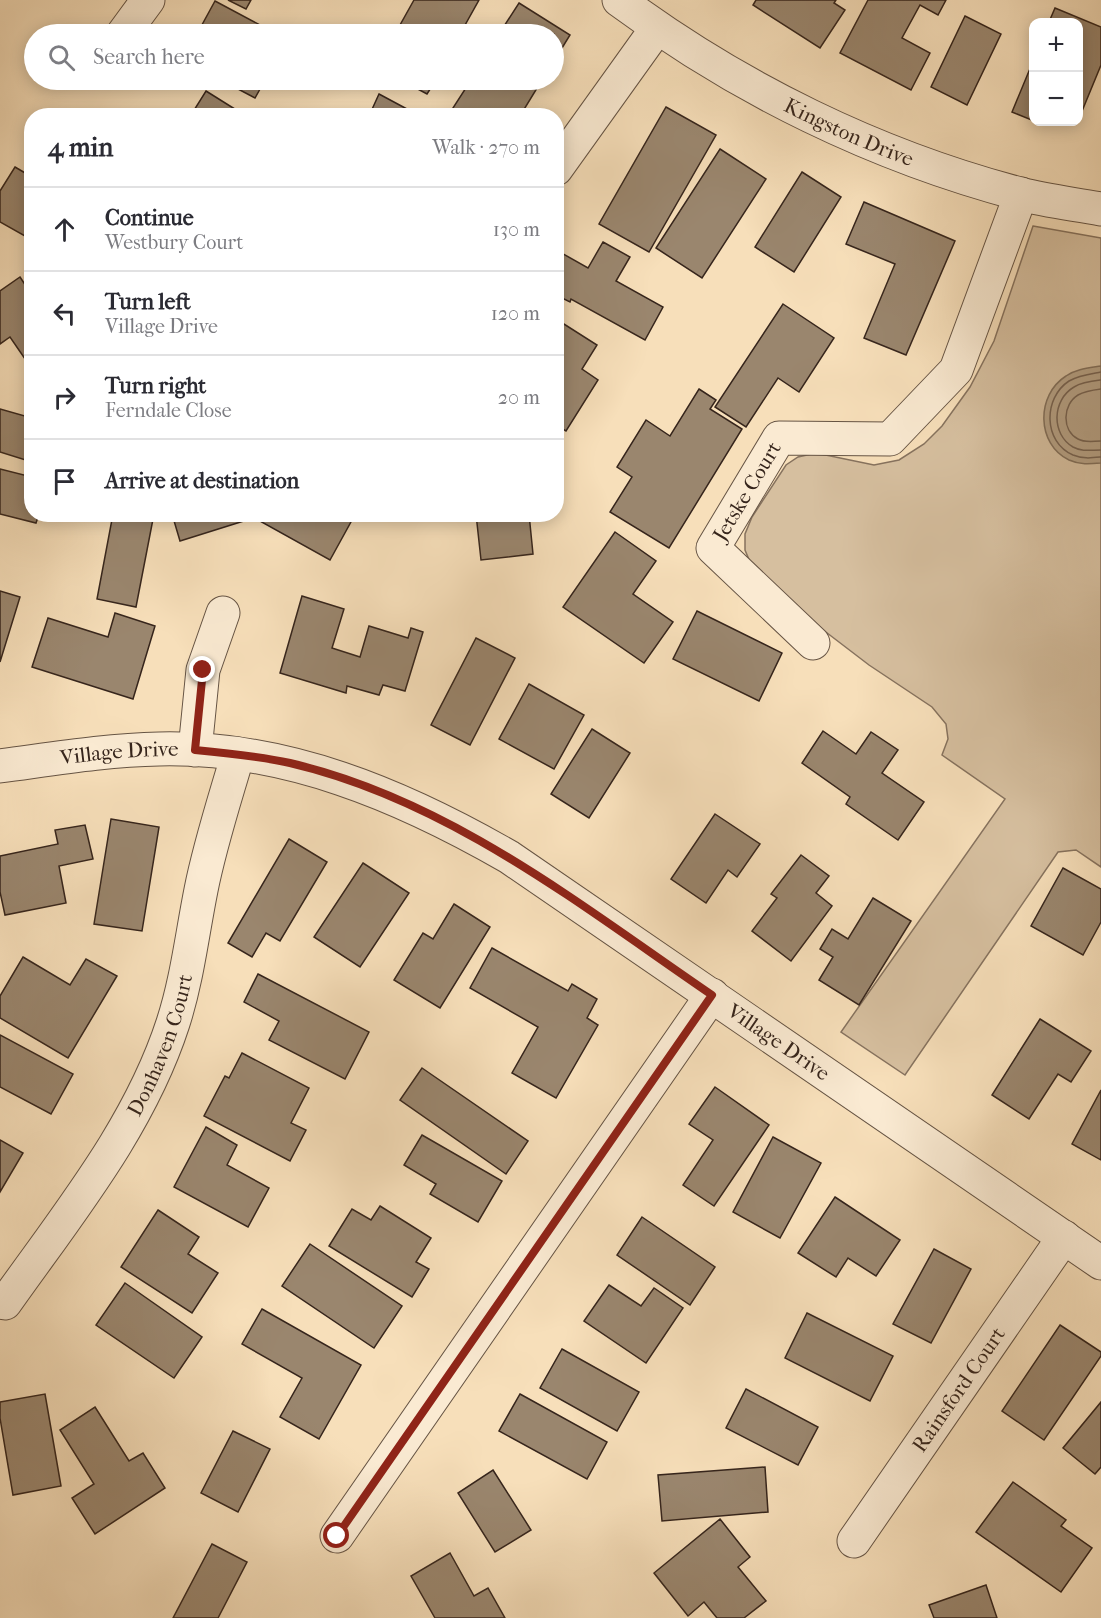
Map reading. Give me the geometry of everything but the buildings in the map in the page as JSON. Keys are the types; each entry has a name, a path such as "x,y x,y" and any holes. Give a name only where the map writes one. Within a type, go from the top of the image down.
{"street":[{"path":"130,24 147,0"},
{"name":"Kingston Drive","path":"619,0 657,28 780,102 884,149 1021,194 1101,209"},
{"path":"564,158 657,28"},
{"name":"Jetske Court","path":"813,643 713,548 779,438 890,440 956,370 1021,194"},
{"path":"195,750 203,670 222,613"},
{"name":"Village Drive","path":"0,766 121,750 195,750 238,754 291,763 402,801 456,826 508,857 1101,1263"},
{"name":"Donhaven Court","path":"5,1303 98,1171 126,1126 151,1078 180,995 201,889 238,754"},
{"path":"337,1536 712,995"},
{"name":"Rainsford Court","path":"854,1541 1064,1237"}],"shaded area":[{"path":"1033,226 1101,238 1101,867 1076,850 1058,852 905,1075 841,1032 1005,799 942,755 948,739 946,724 932,707 869,665 767,587 753,569 745,550 745,534 752,517 786,465 798,457 816,453 874,465 899,460 924,444 942,426 970,387 994,341"}],"water":[{"path":"1101,366 1101,463 1077,463 1058,453 1050,443 1044,419 1045,407 1056,384 1066,376 1078,370"}],"route":[{"path":"203,670 195,750 238,754 291,763 402,801 456,826 508,857 712,995 337,1536"}]}
